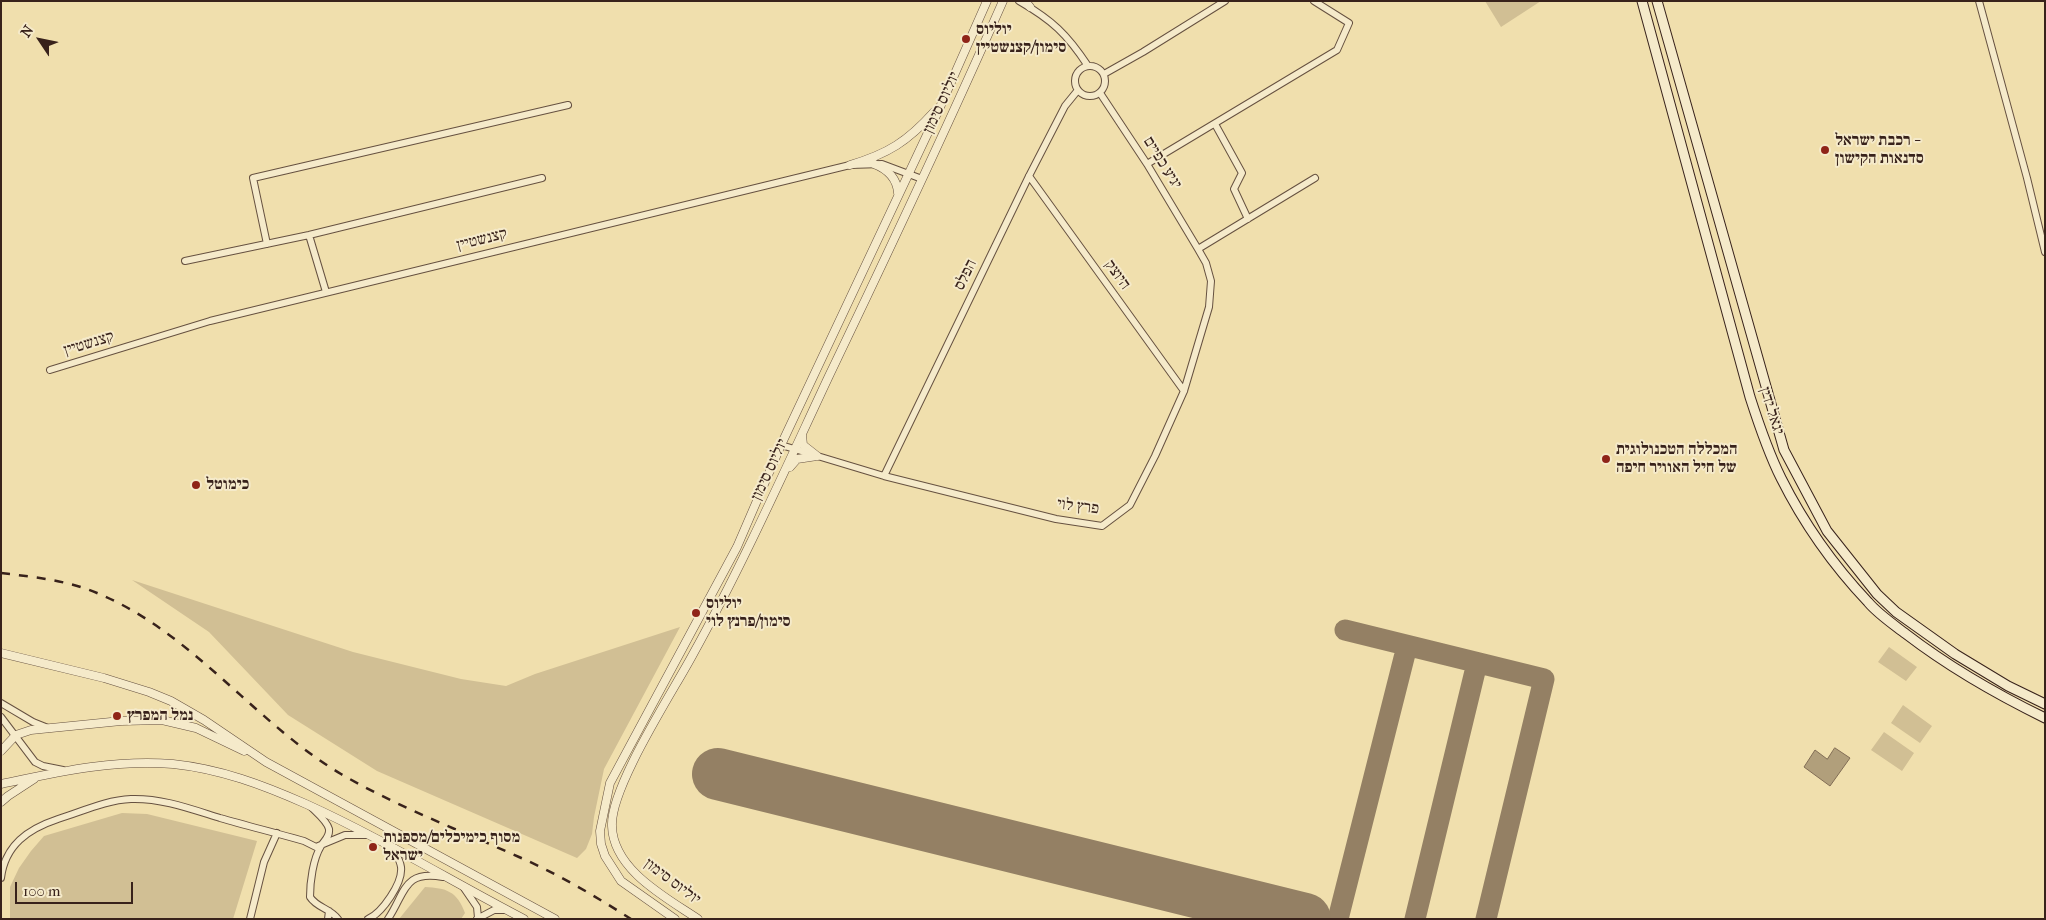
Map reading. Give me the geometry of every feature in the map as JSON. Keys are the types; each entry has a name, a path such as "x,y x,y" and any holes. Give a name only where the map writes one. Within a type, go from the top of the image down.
{"main road":[{"name":"יגאל ידין","path":"1642,1 1750,397 1764,440 1782,479 1818,539 1868,603 1916,642 1953,668 2006,699 2045,718"},
{"name":"יגאל ידין","path":"1657,1 1784,450 1827,531 1877,594 1896,612 1955,654 2008,686 2045,704"}],"street":[{"name":"יוליוס סימון","path":"675,919 628,888 612,870 601,844 600,831 610,784 737,547 781,445 941,104 987,1"},
{"name":"יוליוס סימון","path":"698,919 637,875 620,852 612,830 612,819 623,785 734,578 922,180 1004,1"},
{"path":"1019,1 1027,4 1061,30 1088,66"},
{"path":"1104,74 1225,1"},
{"path":"1148,164 1337,50 1350,23 1314,1"},
{"path":"1979,1 2030,187 2045,252"},
{"path":"1088,66 1097,67 1104,74 1105,84 1100,93 1086,96 1078,90 1076,75 1083,68 1088,66"},
{"name":"הפלס","path":"884,476 1029,176 1065,106 1078,90"},
{"name":"יגיע כפיים","path":"1100,93 1148,164 1198,249"},
{"path":"850,166 882,154 905,141 941,104"},
{"path":"267,244 253,178 568,105"},
{"path":"1215,124 1242,174 1234,189 1248,219"},
{"path":"874,164 884,169 893,178 897,186 897,197"},
{"name":"קצנשטיין","path":"50,370 210,321 850,166 874,164 890,166 922,180"},
{"name":"היוצק","path":"1029,176 1184,391"},
{"path":"186,260 310,235 542,178"},
{"path":"1198,249 1315,178"},
{"path":"310,235 326,292"},
{"name":"פרץ לוי","path":"781,445 884,476 1056,519 1102,526 1130,505 1155,456 1184,391 1209,307 1211,281 1206,263 1198,249"},
{"path":"802,434 803,446 817,456"},
{"path":"785,472 797,459 817,456"},
{"path":"1,653 104,678 148,692 178,705 204,720 266,762"},
{"path":"1,703 33,722 49,728"},
{"path":"1,717 35,762 42,766 66,771"},
{"path":"1,751 16,735 49,728 140,720 172,721 196,728 266,762 555,919"},
{"path":"1,784 66,771 125,763 174,764 195,767 260,784 310,806 370,835 524,919"},
{"path":"1,802 39,776"},
{"path":"1,878 4,863 9,852 25,834 50,822 102,804 130,799 152,800 182,806 304,841 316,847 345,835 370,835"},
{"path":"310,806 328,828 328,836 321,846 313,869 310,897 314,904 334,913 338,919"},
{"path":"250,919 264,862 277,834"},
{"path":"368,919 387,902 401,874 401,864 393,848"},
{"path":"388,919 411,880 422,875 447,877"},
{"path":"463,886 477,907 478,918 494,910 507,910"},
{"path":"328,911 328,919"}],"shaded area":[{"path":"1485,1 1541,1 1501,27"},
{"path":"132,580 353,652 461,679 506,686 535,674 680,627 604,769 592,834 586,849 577,858 377,771 288,715 209,632"},
{"path":"1889,647 1917,667 1906,681 1878,662"},
{"path":"1903,705 1932,726 1920,743 1891,723"},
{"path":"1884,732 1914,753 1902,771 1871,750"},
{"path":"1835,748 1850,758 1830,786 1804,767 1815,750 1827,759"},
{"path":"122,813 147,814 257,841 233,919 10,919 10,887 19,868 44,836"},
{"path":"425,887 439,888 454,895 465,913 461,919 399,919"}],"taxiway":[{"path":"1345,630 1544,679 1486,919"},
{"path":"1338,919 1407,646"},
{"path":"1415,919 1477,663"},
{"path":"1214,896 1231,909 1237,919"},
{"path":"1297,919 1301,918"}],"runway":[{"path":"718,774 1305,919"}],"railway":[{"path":"1,573 74,585 97,593 131,610 163,630 309,753 341,774 407,808 548,871 631,919"}],"place":[{"name":"יוליוס סימון/קצנשטיין","path":"966,39"},
{"name":"רכבת ישראל - סדנאות הקישון","path":"1825,150"},
{"name":"המכללה הטכנולוגית של חיל האוויר חיפה","path":"1606,459"},
{"name":"כימוטל","path":"196,485"},
{"name":"יוליוס סימון/פרנץ לוי","path":"696,613"},
{"name":"נמל המפרץ","path":"117,716"},
{"name":"מסוף כימיכלים/מספנות ישראל","path":"373,847"}]}
